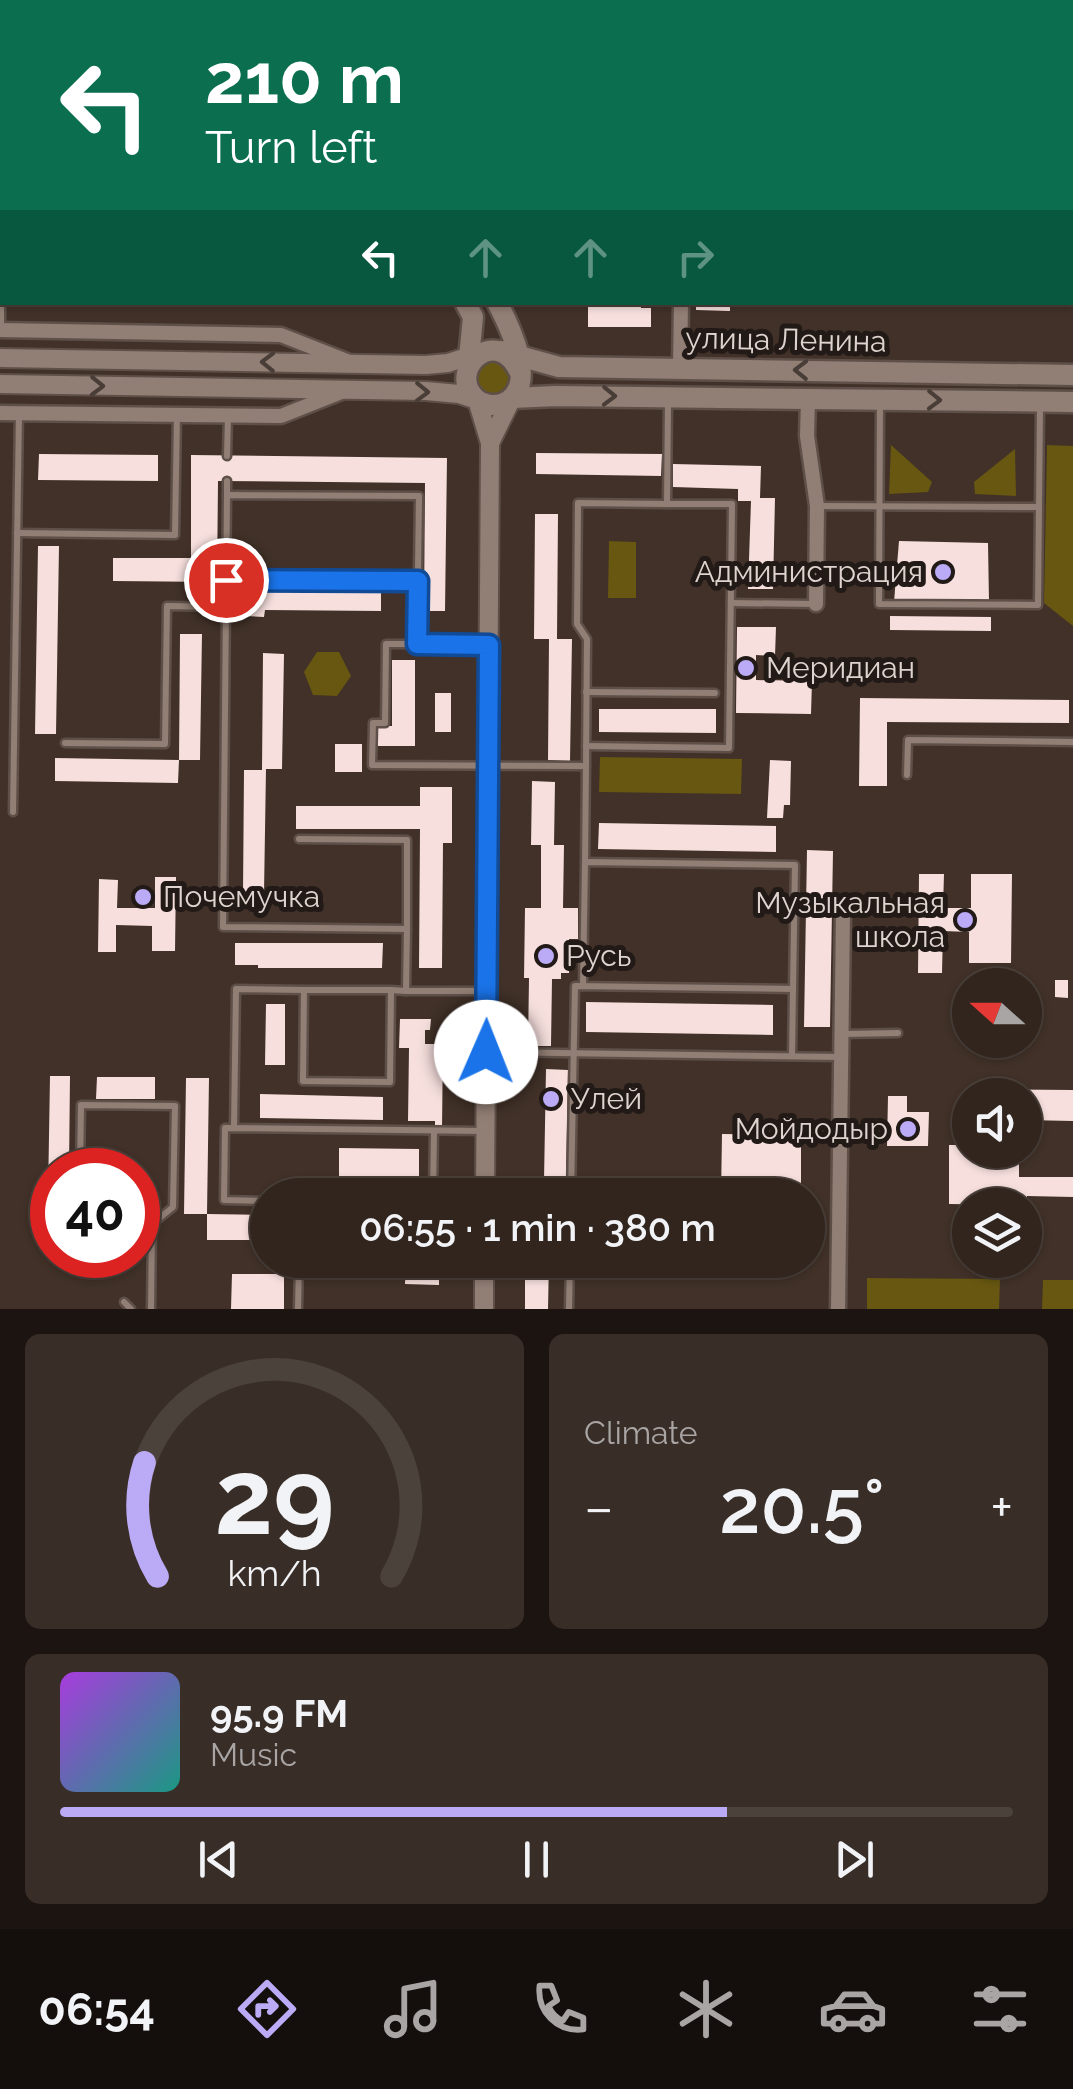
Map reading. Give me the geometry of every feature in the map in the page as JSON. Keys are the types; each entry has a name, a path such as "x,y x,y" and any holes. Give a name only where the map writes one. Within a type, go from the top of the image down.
{"main road":[{"path":"466,305 492,361 520,382 512,398"},
{"path":"477,400 468,388 512,331 499,305"},
{"name":"улица Ленина","path":"492,361 559,367 1073,375"},
{"name":"улица Ленина","path":"477,400 491,405 534,396 1073,402"}],"street":[{"path":"680,368 681,305"},
{"path":"1,330 282,335 352,363"},
{"name":"улица Ленина","path":"0,358 426,365 492,361"},
{"path":"0,384 444,392 477,400 490,443 484,1178"},
{"path":"0,412 280,416 347,390"},
{"path":"490,443 512,398"},
{"path":"808,399 807,436 817,506 816,604"},
{"path":"838,1309 843,914"},
{"path":"484,1278 484,1309"}],"lane":[{"path":"667,504 668,397"},
{"path":"880,400 879,604 1038,605 1040,402"},
{"path":"12,812 19,413"},
{"path":"17,533 175,535 177,414"},
{"path":"228,416 228,456"},
{"path":"227,482 223,927 407,929"},
{"path":"227,495 419,496 417,644"},
{"path":"583,986 587,639 577,624 578,502 732,504 729,748 586,746"},
{"path":"817,506 1039,507"},
{"path":"226,580 418,581"},
{"path":"731,603 816,604"},
{"path":"65,743 166,744 167,606 226,607"},
{"path":"489,645 386,644 385,723 372,723 372,765 586,766"},
{"path":"586,692 715,694"},
{"path":"907,775 908,740 1073,742"},
{"path":"300,839 408,840 406,990"},
{"path":"585,862 795,864 792,1056"},
{"path":"571,1178 574,986 793,989"},
{"path":"234,1128 236,989 486,991"},
{"path":"304,990 303,1081 390,1082 391,990"},
{"path":"841,1034 898,1033"},
{"path":"486,1052 841,1057"},
{"path":"81,1148 82,1105 175,1106 173,1207 160,1218"},
{"path":"250,1201 224,1200 225,1128 485,1131"},
{"path":"433,1178 434,1131"},
{"path":"151,1278 151,1309"},
{"path":"298,1309 299,1278"},
{"path":"570,1278 570,1309"},
{"path":"124,1302 130,1309"}],"shaded area":[{"path":"488,359 501,362 511,374 509,387 495,395 479,391 473,374"},
{"path":"891,445 932,482 928,492 889,494"},
{"path":"1047,445 1073,446 1073,626 1044,603"},
{"path":"1015,449 1016,496 975,494 974,482"},
{"path":"609,541 636,542 636,598 608,598"},
{"path":"317,652 339,652 351,676 337,696 313,695 304,672"},
{"path":"600,757 742,759 741,794 599,792"},
{"path":"867,1278 1000,1279 999,1309 867,1309"},
{"path":"1043,1280 1073,1280 1073,1309 1042,1309"}],"building":[{"path":"588,305 651,308 651,327 588,327"},
{"path":"696,305 730,305 730,311 696,310"},
{"path":"536,453 662,454 661,476 536,474"},
{"path":"39,454 158,455 158,481 38,480"},
{"path":"191,455 447,458 445,611 424,611 425,483 218,481 217,582 113,581 113,558 191,558"},
{"path":"673,464 761,466 760,498 775,498 773,589 748,589 751,501 738,501 738,489 673,487"},
{"path":"535,514 558,514 557,639 572,639 570,761 548,760 549,639 534,639"},
{"name":"Администрация","path":"899,541 988,543 989,602 894,602"},
{"path":"38,546 59,546 56,734 35,734"},
{"path":"245,585 265,585 265,590 381,591 381,611 265,610 264,617 245,616"},
{"path":"890,616 991,617 991,631 890,630"},
{"name":"Меридиан","path":"737,627 776,627 775,656 756,655 756,680 812,681 811,714 736,713"},
{"path":"180,634 202,634 200,760 179,760"},
{"path":"263,653 284,654 282,769 266,769 264,893 243,893 244,770 262,770"},
{"path":"392,660 415,660 415,746 378,746 378,726 392,726"},
{"path":"435,693 451,693 451,732 435,732"},
{"path":"860,698 1069,700 1069,723 887,722 887,786 859,786"},
{"path":"599,709 716,709 716,733 599,732"},
{"path":"335,744 362,744 362,772 335,772"},
{"path":"55,758 179,760 178,783 55,781"},
{"path":"770,760 791,761 790,805 784,805 783,818 767,818"},
{"path":"532,781 555,782 554,845 564,845 563,908 578,908 578,939 569,939 569,973 552,979 551,1046 528,1046 525,908 541,908 541,845 531,845"},
{"path":"420,787 452,787 452,843 443,843 442,968 419,968 420,829 296,829 296,806 420,806"},
{"path":"599,823 776,826 776,852 598,849"},
{"path":"807,850 833,851 830,1027 804,1027"},
{"name":"Музыкальная школа","path":"919,874 944,874 943,908 971,908 971,874 1012,874 1011,963 969,963 969,932 943,931 942,973 918,973"},
{"path":"155,877 176,877 175,951 152,951 152,926 116,925 116,952 98,952 99,879 118,880 117,908 155,908"},
{"path":"235,943 383,943 382,968 235,965"},
{"path":"1055,980 1068,980 1068,998 1055,997"},
{"path":"586,1002 773,1005 773,1035 586,1032"},
{"path":"266,1004 285,1004 285,1065 265,1065"},
{"path":"400,1019 431,1019 430,1030 425,1030 425,1044 443,1044 442,1128 435,1128 435,1121 408,1121 409,1048 399,1048"},
{"path":"546,1069 568,1070 566,1178 544,1178"},
{"path":"50,1076 70,1076 69,1148 49,1148"},
{"path":"97,1077 155,1077 155,1099 96,1099"},
{"path":"186,1078 209,1078 207,1214 184,1214"},
{"path":"1042,1090 1073,1090 1073,1121 1042,1120"},
{"path":"260,1094 383,1097 383,1120 260,1118"},
{"name":"Мойдодыр","path":"888,1096 907,1096 907,1112 929,1112 928,1146 887,1146"},
{"path":"722,1134 801,1135 801,1178 721,1178"},
{"path":"949,1145 952,1168 1019,1168 1019,1177 1073,1177 1073,1197 1042,1196 1042,1188 952,1188 949,1204"},
{"path":"339,1148 419,1149 419,1178 339,1178"},
{"path":"207,1214 250,1215 250,1240 207,1240"},
{"path":"232,1274 284,1278 284,1309 231,1309"},
{"path":"405,1278 439,1278 439,1285 405,1284"},
{"path":"525,1278 549,1278 548,1309 525,1309"}],"place":[{"name":"Администрация","path":"943,572"},
{"name":"Меридиан","path":"746,668"},
{"name":"Почемучка","path":"143,897"},
{"name":"Музыкальная школа","path":"965,920"},
{"name":"Русь","path":"546,956"},
{"name":"Улей","path":"551,1099"},
{"name":"Мойдодыр","path":"908,1129"}],"route":[{"path":"226,580 418,581 417,644 489,645 486,1052"}]}
